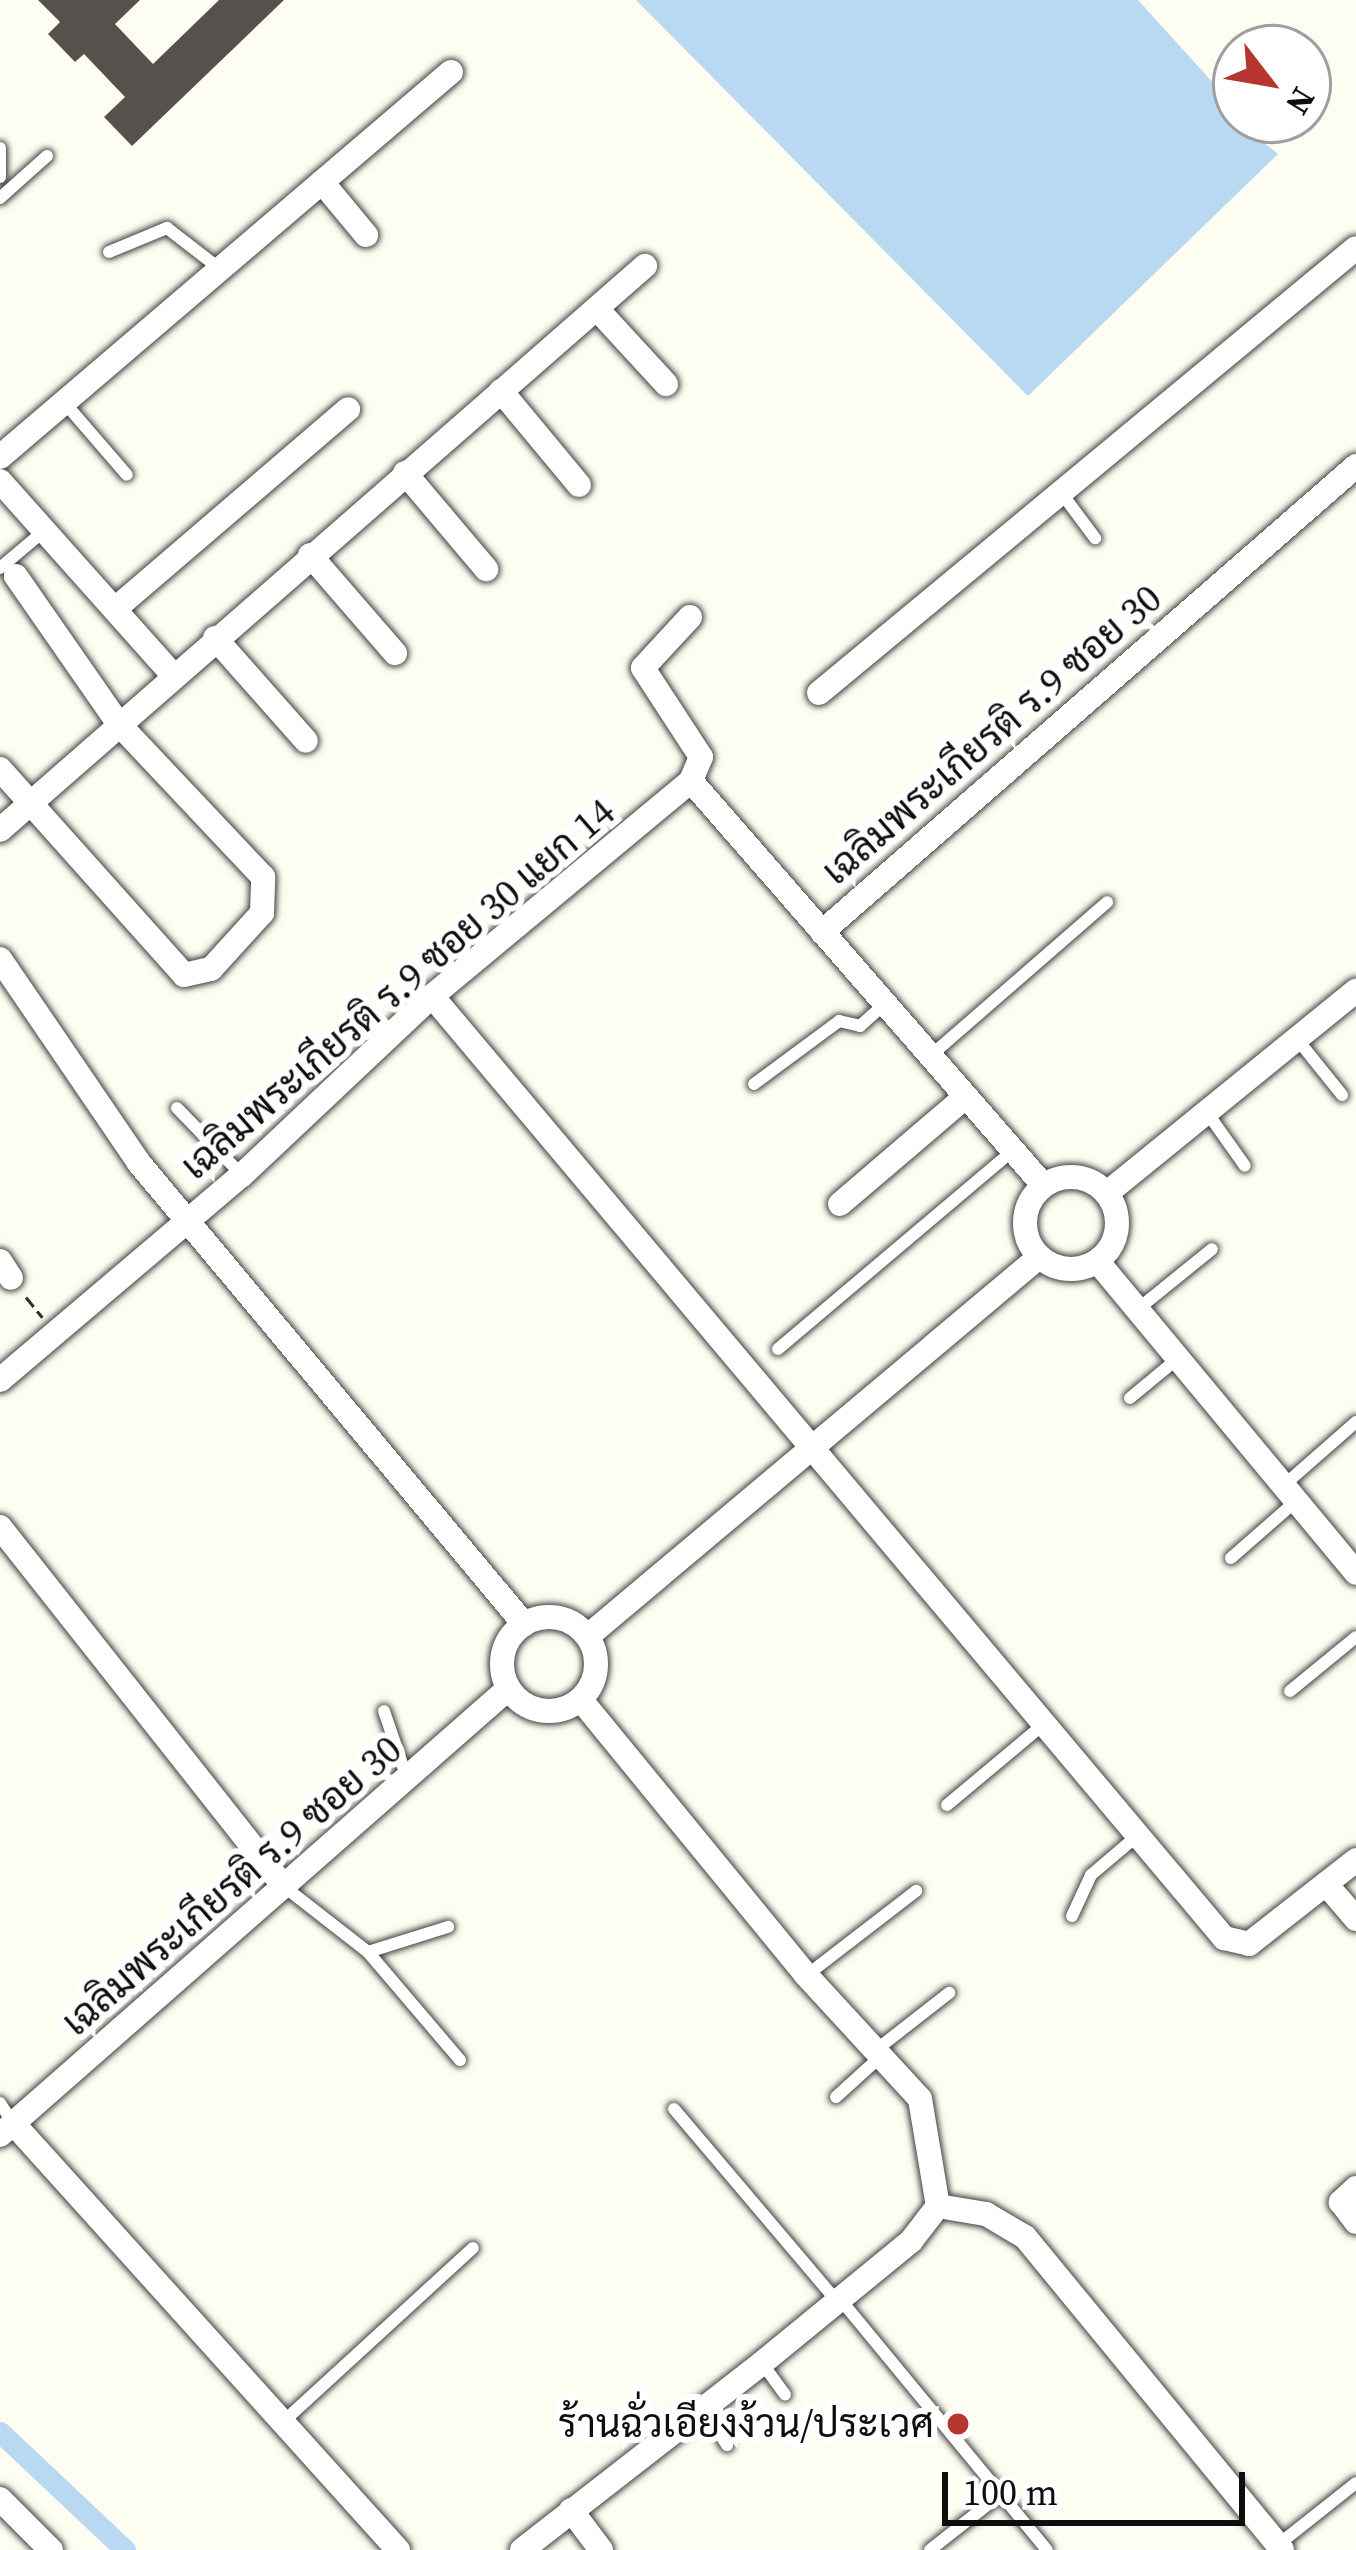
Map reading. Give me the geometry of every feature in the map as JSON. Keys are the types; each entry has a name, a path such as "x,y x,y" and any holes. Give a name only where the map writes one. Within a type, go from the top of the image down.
{"street":[{"path":"0,457 451,71"},
{"path":"322,182 366,236"},
{"path":"819,693 1059,489 1356,248"},
{"path":"0,830 645,266"},
{"path":"597,309 666,384"},
{"path":"501,392 579,485"},
{"path":"115,609 348,410"},
{"name":"เฉลิมพระเกียรติ ร.9 ซอย 30","path":"1044,1186 822,932 1356,466"},
{"path":"405,473 486,569"},
{"path":"0,481 173,675"},
{"path":"310,556 395,653"},
{"path":"0,769 177,970 211,970 262,913 269,888 118,723 8,572"},
{"path":"690,617 643,668 701,757 691,782 822,932"},
{"path":"215,638 306,741"},
{"name":"เฉลิมพระเกียรติ ร.9 ซอย 30 แยก 14","path":"0,1380 242,1175 432,996 691,782"},
{"path":"0,959 104,1118 524,1624"},
{"path":"1107,1192 1356,991"},
{"path":"432,996 1137,1836 1237,1945 1356,1860"},
{"path":"840,1204 964,1098"},
{"path":"1077,1177 1107,1192 1118,1221 1098,1262 1068,1270 1040,1257 1025,1221 1044,1186 1077,1177"},
{"path":"588,1636 808,1444 1040,1257"},
{"path":"1098,1262 1356,1573"},
{"path":"0,1527 282,1884"},
{"path":"552,1616 588,1636 597,1662 581,1700 539,1711 509,1688 504,1649 524,1624 552,1616"},
{"name":"เฉลิมพระเกียรติ ร.9 ซอย 30","path":"4,2120 282,1884 409,1785 509,1688"},
{"path":"581,1700 927,2116 938,2206"},
{"path":"1326,1884 1356,1919"},
{"path":"4,2120 398,2550"},
{"path":"1356,2188 1341,2203 1356,2222"},
{"path":"522,2550 839,2300 938,2206"},
{"path":"938,2206 986,2214 1025,2237 1280,2548"},
{"path":"0,2499 51,2550"},
{"path":"571,2510 601,2550"}],"lane":[{"path":"0,148 0,178"},
{"path":"0,198 47,156"},
{"path":"110,252 167,227 220,269"},
{"path":"64,402 128,475"},
{"path":"1059,489 1095,538"},
{"path":"8,572 45,531"},
{"path":"929,1057 1107,902"},
{"path":"754,1084 839,1021 860,1026 882,1006"},
{"path":"1297,1039 1342,1094"},
{"path":"177,1108 242,1175"},
{"path":"1206,1111 1246,1166"},
{"path":"778,1349 1012,1151"},
{"path":"1137,1310 1212,1249"},
{"path":"1130,1398 1177,1359"},
{"path":"1231,1558 1356,1422"},
{"path":"1290,1691 1356,1636"},
{"path":"384,1711 409,1785"},
{"path":"947,1805 1043,1724"},
{"path":"1072,1916 1091,1875 1137,1836"},
{"path":"282,1884 368,1952 460,2060"},
{"path":"806,1976 916,1891"},
{"path":"368,1952 448,1927"},
{"path":"836,2097 949,1993"},
{"path":"674,2109 1047,2550"},
{"path":"284,2421 473,2248"},
{"path":"762,2363 785,2395"},
{"path":"704,2409 727,2445"},
{"path":"1280,2548 1356,2483"},
{"path":"930,2550 1001,2494"}],"path":[{"path":"6,1269 55,1333"}],"water":[{"path":"636,0 1138,0 1212,82 1212,144 1266,144 1278,154 1028,396"}],"building":[{"path":"38,0 140,0 115,24 153,64 219,0 284,0 132,146 104,117 125,97 84,54 75,62 48,34 60,22"}],"waterway":[{"path":"0,2432 125,2550"}],"place":[{"name":"ร้านฉั่วเอียงง้วน/ประเวศ","path":"958,2424"}]}
